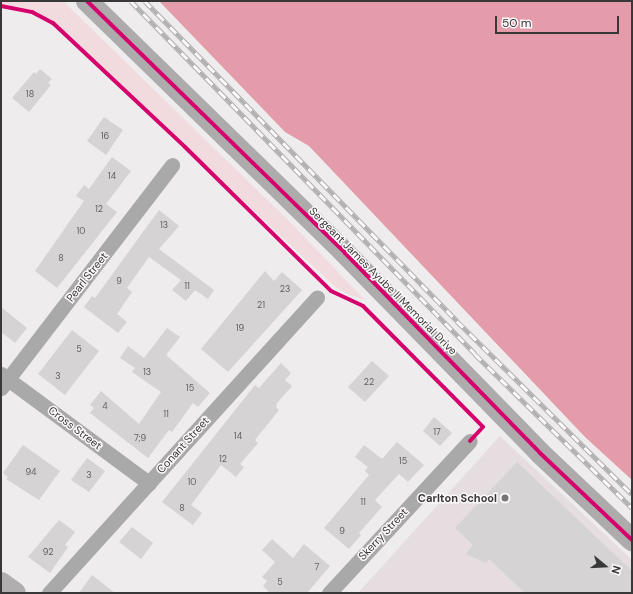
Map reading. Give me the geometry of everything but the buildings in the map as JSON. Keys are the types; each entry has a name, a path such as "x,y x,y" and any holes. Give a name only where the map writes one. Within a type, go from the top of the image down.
{"highway":[{"path":"1,583 15,593"}],"main road":[{"name":"Sergeant James Ayube II Memorial Drive","path":"87,1 345,253 540,453 632,540"}],"street":[{"name":"Pearl Street","path":"3,380 172,165"},
{"name":"Conant Street","path":"49,593 316,297"},
{"name":"Cross Street","path":"3,380 149,483"},
{"name":"Skerry Street","path":"329,593 470,441"}],"shaded area":[{"path":"1,1 63,1 290,222 365,300 345,293 333,285 53,23 32,12 1,6"},
{"path":"159,1 632,1 632,480 585,437 309,146 285,132"},
{"name":"Carlton School","path":"500,436 632,560 632,593 358,593"}],"railway":[{"path":"131,1 475,354 632,508"},
{"path":"145,1 457,321 632,494"}],"cycle path":[{"path":"87,1 345,253 540,453 632,540"},
{"path":"1,6 32,12 53,23 185,147 331,291 363,306 483,427 470,441"}],"place":[{"name":"Carlton School","path":"505,498"}]}
